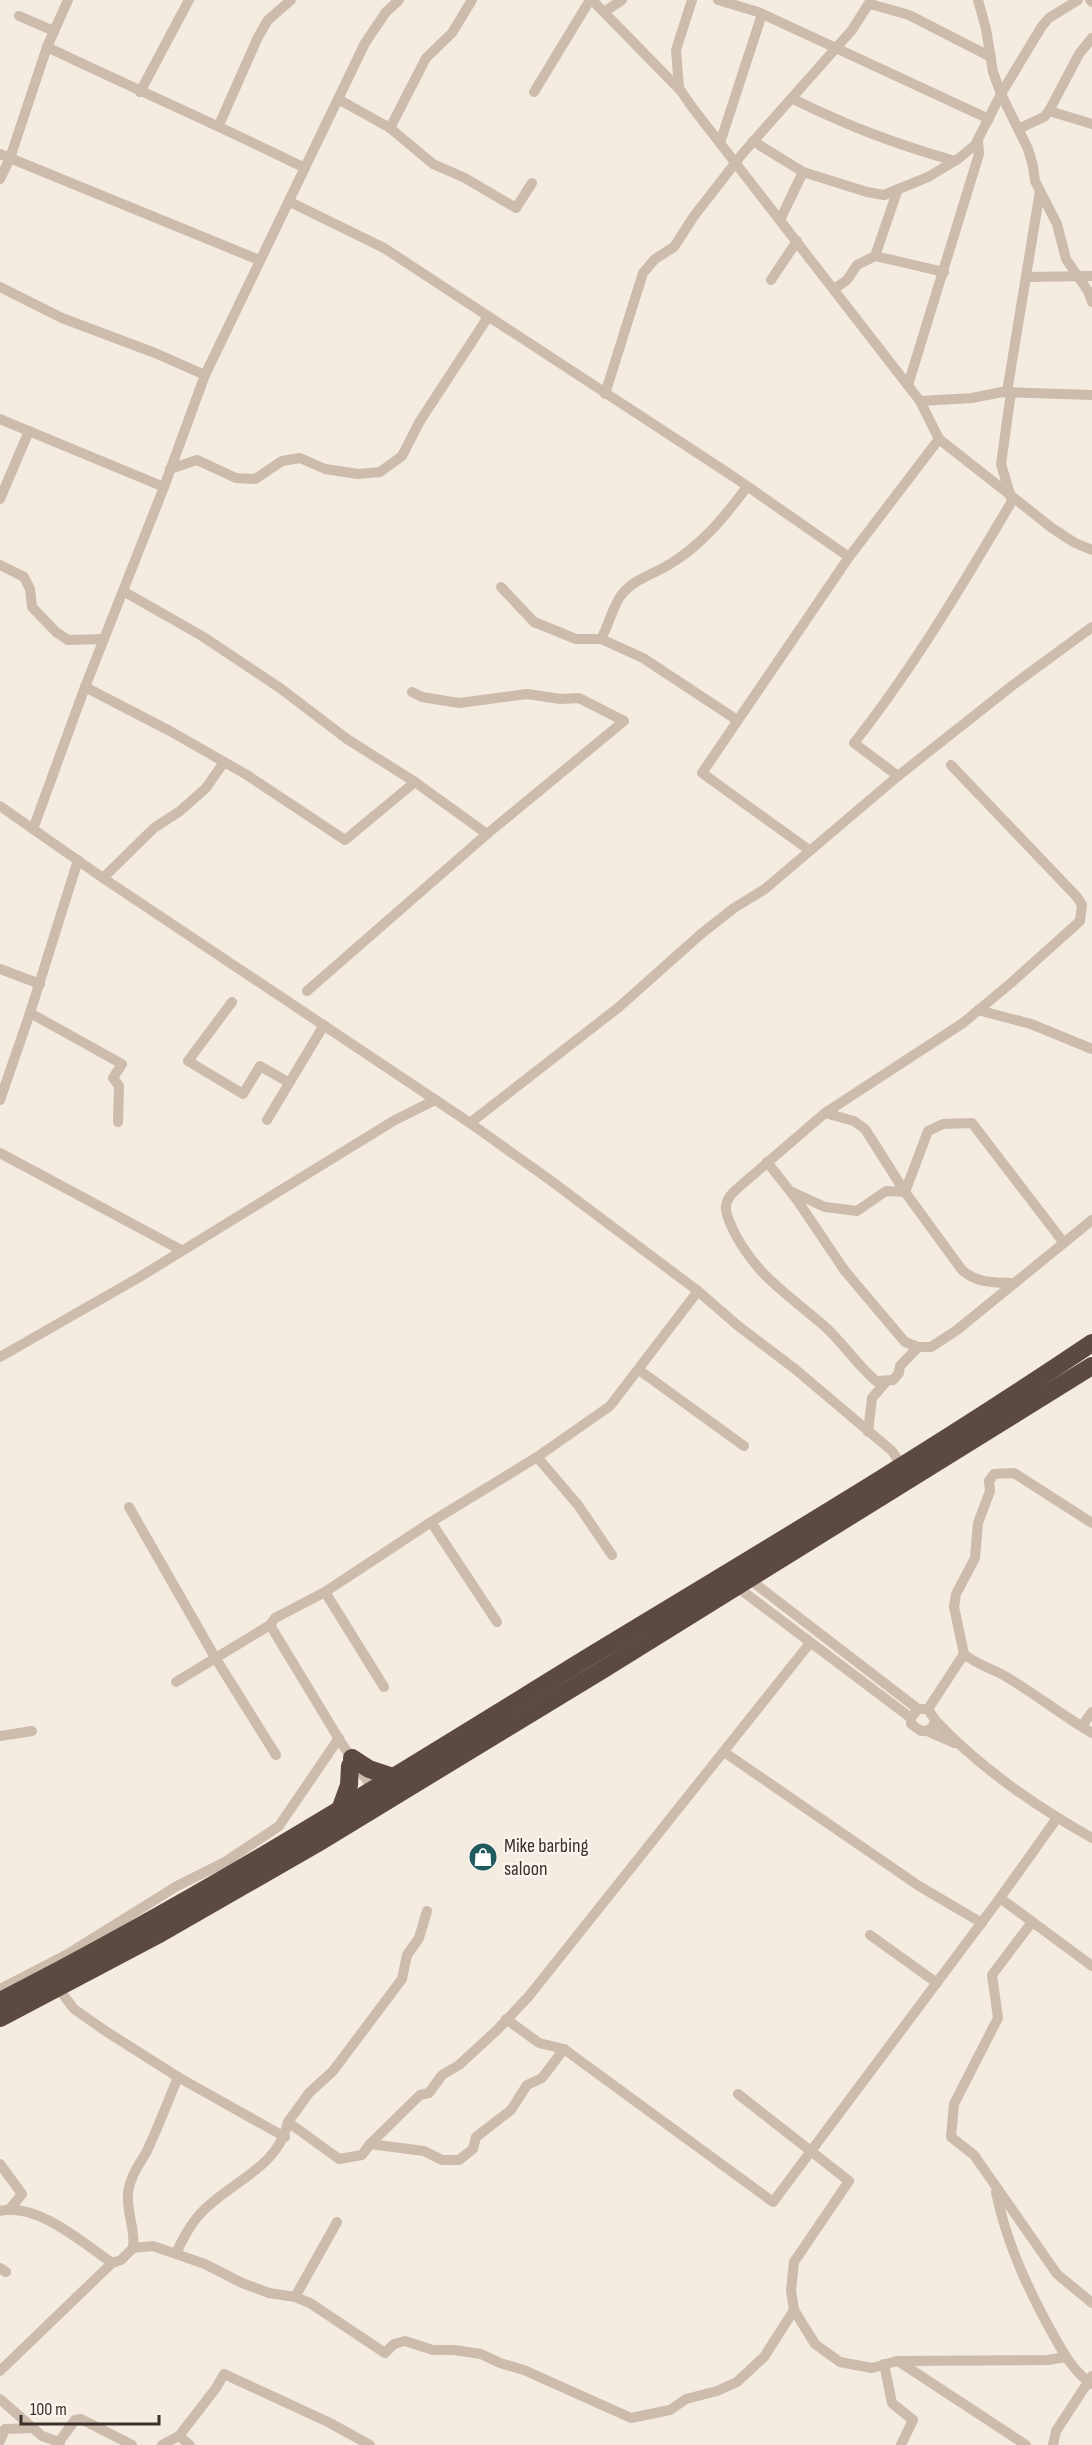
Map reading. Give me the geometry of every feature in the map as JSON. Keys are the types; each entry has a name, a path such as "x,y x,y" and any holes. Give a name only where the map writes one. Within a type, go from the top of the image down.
{"highway":[{"path":"0,2001 87,1956 239,1871 340,1810 374,1798 393,1777 903,1467 1092,1343"},
{"path":"0,2018 245,1886 374,1798 743,1583 1092,1366"},
{"path":"346,1752 369,1769 393,1777"},
{"path":"340,1810 349,1785 346,1752"}],"street":[{"path":"0,179 5,156 47,47 68,0"},
{"path":"140,92 189,0"},
{"path":"219,125 258,36 268,20 291,0"},
{"path":"33,829 205,375 365,44 386,12 399,0"},
{"path":"390,128 426,57 452,33 472,0"},
{"path":"534,92 591,0 681,91 920,401 939,439 1052,528 1075,543 1092,550"},
{"path":"604,12 622,0"},
{"path":"681,91 676,50 692,0"},
{"path":"718,0 762,14 989,119"},
{"path":"978,0 1001,94 1028,149 1034,166 1035,181 1056,224 1066,259 1088,291 1092,302"},
{"path":"753,141 803,172 867,192 884,195 928,177 955,161 978,141 1001,94 1049,18 1078,0"},
{"path":"605,394 643,273 655,259 674,247 694,216 753,141 793,99 834,48 852,30 870,2 909,15 991,57"},
{"path":"720,143 762,14"},
{"path":"18,16 54,31"},
{"path":"1018,129 1044,117 1049,111 1079,54 1092,38"},
{"path":"47,47 140,92 219,125 305,168"},
{"path":"338,99 390,128 433,164 465,178 516,208 532,183"},
{"path":"793,99 849,126 899,145 955,161"},
{"path":"1049,111 1092,124"},
{"path":"908,385 979,154 978,141"},
{"path":"5,156 260,260"},
{"path":"780,220 803,172"},
{"path":"875,256 898,189"},
{"path":"898,776 854,742 880,710 944,615 1012,501 1001,464 1009,392 1040,191"},
{"path":"290,202 384,248 747,486 849,557"},
{"path":"771,280 797,241"},
{"path":"834,289 847,280 857,265 875,256 944,272"},
{"path":"1026,277 1092,276"},
{"path":"0,287 62,318 155,353 205,375"},
{"path":"170,469 197,460 236,478 255,479 282,461 300,458 326,469 358,474 380,472 402,456 420,420 488,317"},
{"path":"920,401 972,398 1009,392 1092,395"},
{"path":"0,419 164,488"},
{"path":"0,499 29,431"},
{"path":"809,850 702,773 849,557 939,439"},
{"path":"601,639 622,594 641,579 670,564 699,542 724,516 747,486"},
{"path":"0,565 24,577 30,589 32,607 56,632 68,640 104,639"},
{"path":"501,587 534,622 576,639 601,639 643,657 737,720"},
{"path":"123,591 202,636 280,688 356,745 415,782 487,834"},
{"path":"470,1123 619,1007 701,934 734,908 765,889 898,776 1013,685 1092,627"},
{"path":"85,687 225,762 345,840 415,782"},
{"path":"307,991 487,834 624,721 579,698 561,699 527,694 459,703 422,697 412,692"},
{"path":"104,878 154,828 180,811 206,788 225,762"},
{"path":"918,1347 900,1366 899,1374 893,1380 876,1381 823,1325 767,1280 740,1242 729,1221 726,1205 729,1197 825,1113 955,1028 1080,921 1082,905 1077,897 951,765"},
{"path":"0,806 470,1123 550,1180 698,1291 737,1325 795,1369 892,1451 903,1467"},
{"path":"0,1101 40,984 78,860"},
{"path":"0,969 40,984"},
{"path":"232,1002 189,1061 243,1094 260,1066 288,1082"},
{"path":"978,1010 1031,1024 1092,1049"},
{"path":"30,1013 122,1065 113,1078 119,1086 118,1122"},
{"path":"267,1120 324,1024"},
{"path":"0,1358 281,1192 395,1120 435,1100"},
{"path":"825,1113 854,1121 865,1130 905,1192 962,1270 972,1278 984,1282 1014,1283"},
{"path":"905,1192 928,1131 943,1124 972,1123 1064,1243"},
{"path":"0,1154 182,1250"},
{"path":"767,1162 791,1192 845,1270 905,1342 918,1347 931,1347 957,1330 1092,1220"},
{"path":"791,1192 825,1207 857,1211 886,1191 905,1192"},
{"path":"176,1682 270,1625 275,1618 325,1592 431,1522 537,1457 610,1406 698,1291"},
{"path":"639,1370 744,1446"},
{"path":"868,1432 872,1398 886,1382"},
{"path":"537,1457 578,1505 612,1555"},
{"path":"1092,1522 1014,1473 994,1474 989,1481 990,1491 978,1523 975,1558 956,1594 954,1608 964,1654 975,1663 997,1671 1032,1692 1092,1733"},
{"path":"129,1508 216,1659 276,1755"},
{"path":"431,1522 497,1622"},
{"path":"743,1583 810,1643 919,1712 934,1719 958,1744 1057,1818 1092,1838"},
{"path":"743,1583 919,1712"},
{"path":"325,1592 384,1687"},
{"path":"270,1625 374,1798"},
{"path":"288,2122 339,2159 362,2155 370,2144 420,2095 429,2092 442,2075 459,2065 506,2019 560,1959 810,1643"},
{"path":"958,1744 927,1731 915,1729 919,1712 964,1654"},
{"path":"1082,1726 1092,1712"},
{"path":"927,1731 932,1727 934,1719"},
{"path":"0,1736 32,1731"},
{"path":"0,1989 66,1955 177,1886 225,1862 279,1826 346,1752"},
{"path":"724,1752 919,1886 982,1923"},
{"path":"506,2019 539,2043 564,2049 773,2202 982,1923 1057,1818"},
{"path":"1000,1898 1092,1966"},
{"path":"176,2254 200,2214 272,2157 285,2137 288,2122 309,2093 333,2071 402,1979 407,1955 419,1938 426,1911"},
{"path":"1032,1922 992,1975 998,2018 954,2104 951,2137 974,2155 1057,2274 1092,2303"},
{"path":"870,1935 937,1983"},
{"path":"58,1988 74,2009 86,2019 178,2077 285,2137"},
{"path":"370,2144 424,2151 442,2160 459,2160 473,2149 476,2138 511,2110 527,2085 542,2078 564,2049"},
{"path":"0,2371 112,2263 121,2260 133,2248 135,2237 128,2200 131,2180 146,2153 178,2077"},
{"path":"738,2094 849,2181 794,2262 791,2290 794,2310 815,2344 840,2362 872,2368 897,2361 1048,2360 1066,2357"},
{"path":"0,2164 22,2194 4,2211"},
{"path":"995,2186 1002,2221 1026,2286 1066,2357 1091,2381 1056,2431 1053,2445"},
{"path":"4,2211 42,2217 112,2263"},
{"path":"295,2296 337,2222"},
{"path":"133,2248 153,2246 269,2293 295,2296 310,2303 385,2353 394,2344 405,2341 433,2350 481,2354 500,2363 524,2370 631,2418 670,2410 686,2399 717,2391 737,2382 764,2357 794,2310"},
{"path":"897,2361 1026,2445"},
{"path":"884,2364 892,2403 913,2420 901,2445"},
{"path":"162,2445 179,2436 224,2374 328,2422 370,2445"},
{"path":"0,2399 42,2436 59,2443 75,2420 81,2419 119,2442 132,2445"},
{"path":"0,2441 5,2429 33,2428"},
{"path":"179,2436 190,2445"}],"place":[{"name":"Mike barbing saloon","path":"483,1857"}]}
